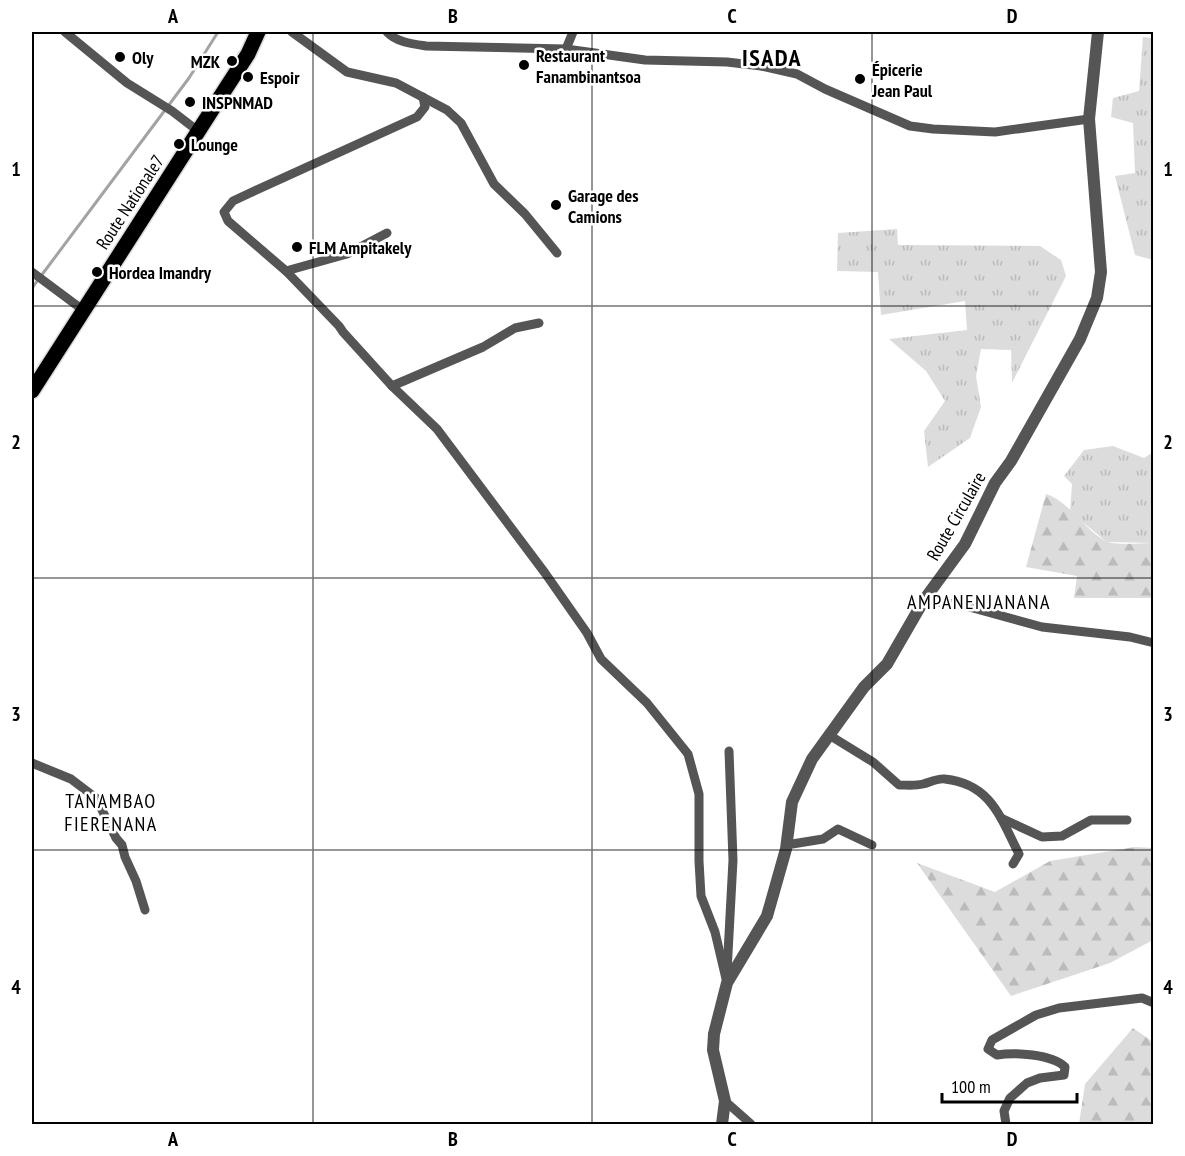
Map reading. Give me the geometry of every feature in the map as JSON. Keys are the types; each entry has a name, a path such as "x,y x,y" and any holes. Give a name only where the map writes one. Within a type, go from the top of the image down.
{"main road":[{"name":"Route Nationale7","path":"32,391 248,54 258,32"}],"street":[{"path":"65,32 127,83 198,131"},
{"path":"292,32 347,72 396,83 447,110 461,123 494,184 525,214 557,253"},
{"path":"387,32 404,42 426,46 566,49 645,60 727,62 761,66 797,74 825,89 910,126 933,129 995,132 1089,119"},
{"path":"566,49 573,32"},
{"name":"Route Circulaire","path":"722,1125 725,1101 713,1050 714,1034 727,983 767,916 786,845 792,802 812,759 864,687 887,664 924,600 965,544 995,483 1011,461 1080,339 1097,298 1101,272 1089,119 1098,32"},
{"path":"423,97 425,107 417,117 233,201 224,212 228,221 286,271 392,386 437,429 587,633 601,659 647,703 688,754 699,794 701,896 715,932 727,983"},
{"path":"286,271 346,254 387,233"},
{"path":"36,276 83,310"},
{"path":"392,386 483,347 515,328 538,323"},
{"path":"924,600 962,605 1042,627 1130,637 1154,643"},
{"path":"829,735 873,762 899,785 920,785 943,778 978,789 1001,818 1018,854 1013,864"},
{"path":"727,983 733,860 729,750"},
{"path":"32,763 71,779 96,798 116,838 122,845 145,910"},
{"path":"1001,818 1042,837 1062,836 1091,820 1127,820"},
{"path":"786,845 823,839 838,829 872,845"},
{"path":"1006,1125 1004,1112 1010,1098 1034,1080 1064,1075 1065,1067 1058,1061 1014,1053 997,1055 988,1049 992,1040 1036,1015 1059,1008 1142,998 1154,1003"},
{"path":"725,1101 751,1125"}],"green space":[{"path":"1152,32 1154,32 1153,260 1135,255 1115,176 1135,173 1133,123 1111,117 1113,98 1139,91 1143,37 1152,38"},
{"path":"897,229 898,245 1040,246 1061,260 1066,276 1012,383 1011,350 981,349 976,376 981,407 970,438 928,467 924,431 945,401 926,371 889,339 967,330 965,301 881,315 878,272 837,271 838,233"},
{"path":"1113,446 1144,458 1153,452 1153,543 1107,542 1070,512 1072,484 1064,476 1084,450"},
{"path":"1046,494 1070,509 1098,536 1110,543 1153,543 1153,598 1074,598 1077,576 1026,567"},
{"path":"1135,847 1153,848 1153,940 1110,963 1011,996 917,863 995,892 1050,861"},
{"path":"1133,1028 1153,1042 1153,1124 1079,1124 1085,1084"}],"waterway":[{"path":"32,288 189,78 218,32"}],"place":[{"name":"Oly","path":"120,57"},
{"name":"MZK","path":"232,61"},
{"name":"Restaurant Fanambinantsoa","path":"524,65"},
{"name":"Espoir","path":"248,77"},
{"name":"Épicerie Jean Paul","path":"860,79"},
{"name":"INSPNMAD","path":"190,102"},
{"name":"Lounge","path":"179,144"},
{"name":"Garage des Camions","path":"556,205"},
{"name":"FLM Ampitakely","path":"297,247"},
{"name":"Hordea Imandry","path":"97,272"}],"district":[{"name":"ISADA","path":"772,57"},
{"name":"AMPANENJANANA","path":"979,602"},
{"name":"TANAMBAO FIERENANA","path":"111,812"}]}
